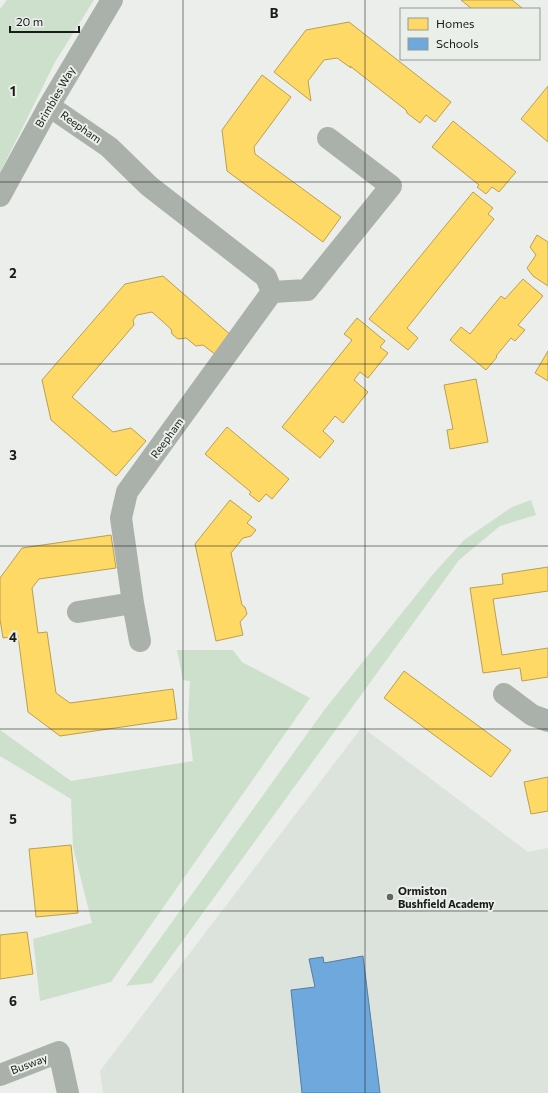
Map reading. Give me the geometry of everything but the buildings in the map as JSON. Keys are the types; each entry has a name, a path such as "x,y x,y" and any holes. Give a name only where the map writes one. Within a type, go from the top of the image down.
{"street":[{"name":"Brimbles Way","path":"0,196 49,106 112,0"},
{"name":"Reepham","path":"49,106 109,147 149,186 266,277 272,292 127,492 121,518 140,641"},
{"path":"272,292 307,290 391,186 328,138"},
{"path":"78,612 133,603"},
{"path":"504,694 532,715 548,731"},
{"name":"Busway","path":"0,1075 58,1052 68,1093"}],"shaded area":[{"name":"Ormiston Bushfield Academy","path":"362,727 528,852 548,848 548,1093 103,1093 100,1071"}],"green space":[{"path":"7,0 94,0 55,62 0,173 0,9"},
{"path":"531,500 536,515 500,526 459,560 152,983 126,986 325,709 434,573 464,540 512,507"},
{"path":"177,650 233,650 242,662 310,698 111,982 40,1001 33,939 92,923 73,847 71,799 0,756 0,730 71,781 193,761 188,718 190,681 183,680"}],"place":[{"name":"Ormiston Bushfield Academy","path":"390,897"}]}
